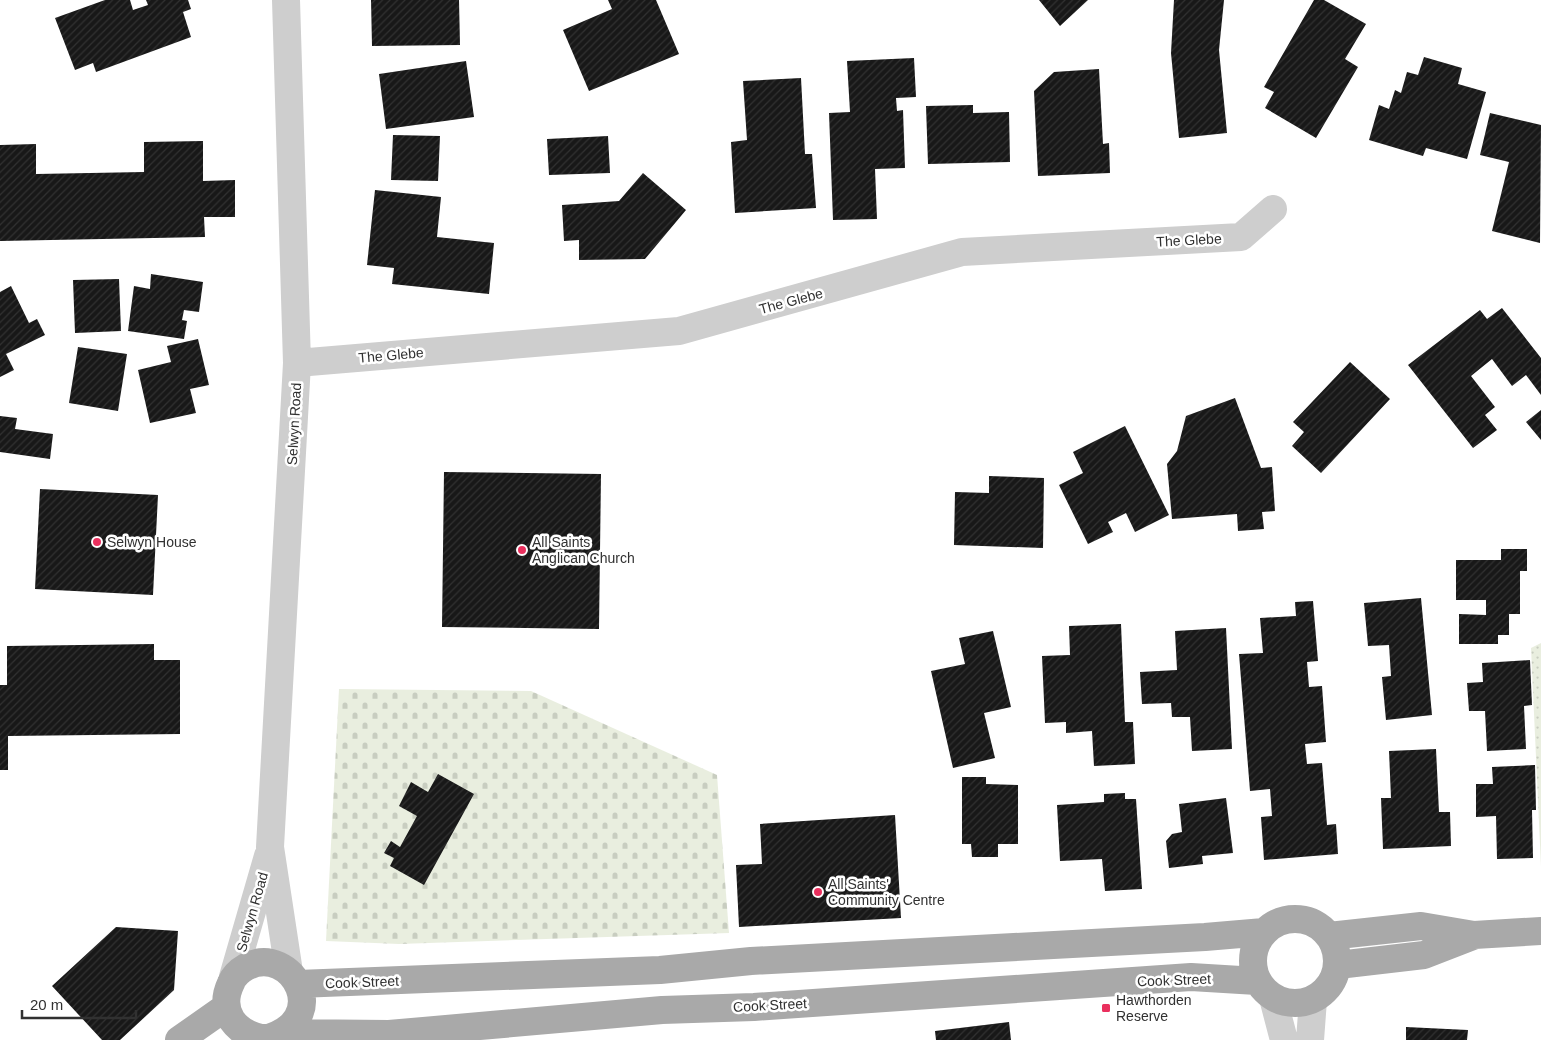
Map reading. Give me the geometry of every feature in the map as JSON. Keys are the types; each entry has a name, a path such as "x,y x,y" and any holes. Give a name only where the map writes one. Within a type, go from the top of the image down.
{"main road":[{"path":"1298,918 1315,924 1329,936 1336,950 1338,965 1334,979 1325,991 1313,1000 1299,1004 1286,1003 1265,989 1252,963 1255,946 1264,932 1280,922 1298,918"},
{"path":"1329,936 1421,926 1474,935 1541,931"},
{"name":"Cook Street","path":"294,978 660,970 761,960 1205,937 1264,932"},
{"path":"1338,965 1424,955 1474,935"},
{"path":"260,962 281,966 294,978 302,995 298,1017 270,1038 251,1037 239,1030 230,1020 226,1007 227,991 233,977 241,970 260,962"},
{"name":"Cook Street","path":"270,1038 389,1034 662,1010 754,1007 1191,977 1265,989"},
{"path":"179,1040 226,1007"}],"street":[{"name":"Selwyn Road","path":"233,977 270,848 297,362 286,0"},
{"name":"The Glebe","path":"297,362 679,332 962,252 1241,237 1273,209"},
{"name":"Selwyn Road","path":"270,848 294,978"},
{"path":"1265,989 1284,1040"},
{"path":"1310,1040 1313,1000"}],"green space":[{"path":"1541,643 1541,866 1531,648"},
{"path":"339,689 531,691 717,775 729,933 399,944 326,941"}],"building":[{"path":"105,0 130,0 133,10 148,5 146,0 188,0 191,9 183,12 191,37 96,72 93,63 75,70 55,18"},
{"path":"371,0 459,0 460,45 372,46"},
{"path":"608,0 656,0 679,54 589,91 563,30 612,9"},
{"path":"1039,0 1088,0 1060,26"},
{"path":"1174,0 1224,0 1219,50 1227,133 1179,138 1171,53"},
{"path":"1314,0 1324,0 1366,24 1345,59 1358,67 1316,138 1265,108 1274,92 1264,87"},
{"path":"1424,57 1462,68 1458,84 1486,92 1467,159 1426,148 1423,156 1369,140 1379,105 1389,109 1395,90 1401,93 1407,72 1418,75"},
{"path":"914,58 916,97 896,98 897,111 903,110 905,168 875,169 877,219 833,220 829,113 850,112 847,61"},
{"path":"466,61 474,117 386,129 379,74"},
{"path":"1099,69 1103,144 1109,143 1110,173 1038,176 1034,91 1054,72"},
{"path":"801,78 805,154 812,154 816,208 735,213 731,142 747,140 743,81"},
{"path":"973,105 973,113 1009,112 1010,162 928,164 926,106"},
{"path":"1490,113 1541,125 1540,243 1492,231 1509,162 1480,155"},
{"path":"393,135 440,136 438,181 391,180"},
{"path":"608,136 610,173 549,175 547,139"},
{"path":"203,141 203,181 235,180 235,217 204,217 205,237 0,241 0,145 36,144 36,174 144,172 144,142"},
{"path":"643,173 686,210 645,259 579,260 579,240 564,241 562,205 619,201"},
{"path":"375,190 441,197 437,237 494,243 489,294 392,284 394,268 367,265"},
{"path":"151,274 203,282 199,312 184,310 182,320 187,321 184,339 128,331 134,286 150,289"},
{"path":"119,279 121,331 75,333 73,280"},
{"path":"11,286 29,323 37,319 45,335 6,354 14,370 0,377 0,292"},
{"path":"1502,308 1541,358 1541,395 1526,375 1512,386 1492,359 1471,376 1495,407 1485,415 1497,430 1473,448 1408,365 1480,310 1487,319"},
{"path":"198,339 209,385 190,389 196,413 150,423 138,370 171,362 167,346"},
{"path":"78,347 127,354 118,411 69,403"},
{"path":"1350,362 1390,399 1321,473 1292,446 1304,432 1293,422"},
{"path":"1235,398 1261,468 1272,467 1275,511 1262,512 1264,529 1238,531 1237,514 1172,519 1167,464 1177,451 1186,416"},
{"path":"1541,410 1541,440 1526,422"},
{"path":"0,416 17,418 15,429 53,434 50,459 0,452"},
{"path":"1125,426 1169,515 1135,532 1126,513 1108,522 1113,532 1088,544 1059,485 1083,473 1073,452"},
{"name":"All Saints Anglican Church","path":"444,472 601,474 599,629 442,627"},
{"path":"989,476 1044,478 1043,548 954,545 955,492 989,493"},
{"name":"Selwyn House","path":"40,489 158,495 153,595 35,589"},
{"path":"1501,549 1527,549 1527,571 1520,571 1520,614 1509,614 1509,635 1498,635 1498,644 1459,644 1459,614 1486,615 1486,600 1456,600 1456,560 1501,560"},
{"path":"1421,598 1432,715 1386,720 1382,677 1391,676 1389,645 1368,646 1364,603"},
{"path":"1313,601 1318,661 1307,662 1309,687 1322,686 1326,742 1305,744 1307,764 1322,763 1327,825 1336,824 1338,854 1264,860 1261,817 1272,816 1270,789 1250,791 1239,654 1263,653 1260,618 1296,616 1295,602"},
{"path":"1121,624 1125,722 1133,722 1135,764 1094,766 1092,731 1066,733 1066,722 1045,723 1042,656 1070,655 1069,626"},
{"path":"1226,628 1232,749 1192,751 1190,717 1172,717 1171,703 1142,704 1140,672 1177,670 1175,631"},
{"path":"993,631 1011,707 984,713 995,758 953,768 931,671 965,664 959,638"},
{"path":"154,644 154,660 180,660 180,734 8,736 8,770 0,770 0,685 7,685 7,646"},
{"path":"1530,660 1532,705 1524,706 1526,749 1487,751 1485,711 1469,711 1467,683 1483,682 1482,663"},
{"path":"1436,749 1439,812 1450,812 1451,846 1383,849 1381,798 1391,798 1389,751"},
{"path":"1535,765 1536,810 1532,810 1533,858 1497,859 1496,816 1476,817 1476,784 1493,784 1492,767"},
{"path":"438,774 474,794 424,885 390,866 394,858 384,853 391,841 400,847 417,816 399,806 411,782 428,792"},
{"path":"962,777 986,777 986,784 1018,785 1018,844 998,844 998,857 972,857 971,844 962,844"},
{"path":"1125,793 1125,799 1136,799 1142,889 1105,891 1102,859 1060,861 1057,805 1104,802 1104,794"},
{"path":"1226,798 1233,853 1202,856 1203,864 1169,868 1166,841 1172,834 1182,832 1179,804"},
{"name":"All Saints' Community Centre","path":"895,815 901,918 739,927 736,865 762,864 760,824"},
{"path":"116,927 178,931 174,990 120,1040 102,1040 52,986"},
{"path":"1009,1022 1011,1040 936,1040 935,1031"},
{"path":"1406,1027 1468,1030 1467,1040 1406,1040"}],"place":[{"name":"Selwyn House","path":"97,542"},
{"name":"All Saints Anglican Church","path":"522,550"},
{"name":"All Saints' Community Centre","path":"818,892"},
{"name":"Hawthorden Reserve","path":"1106,1008"}]}
